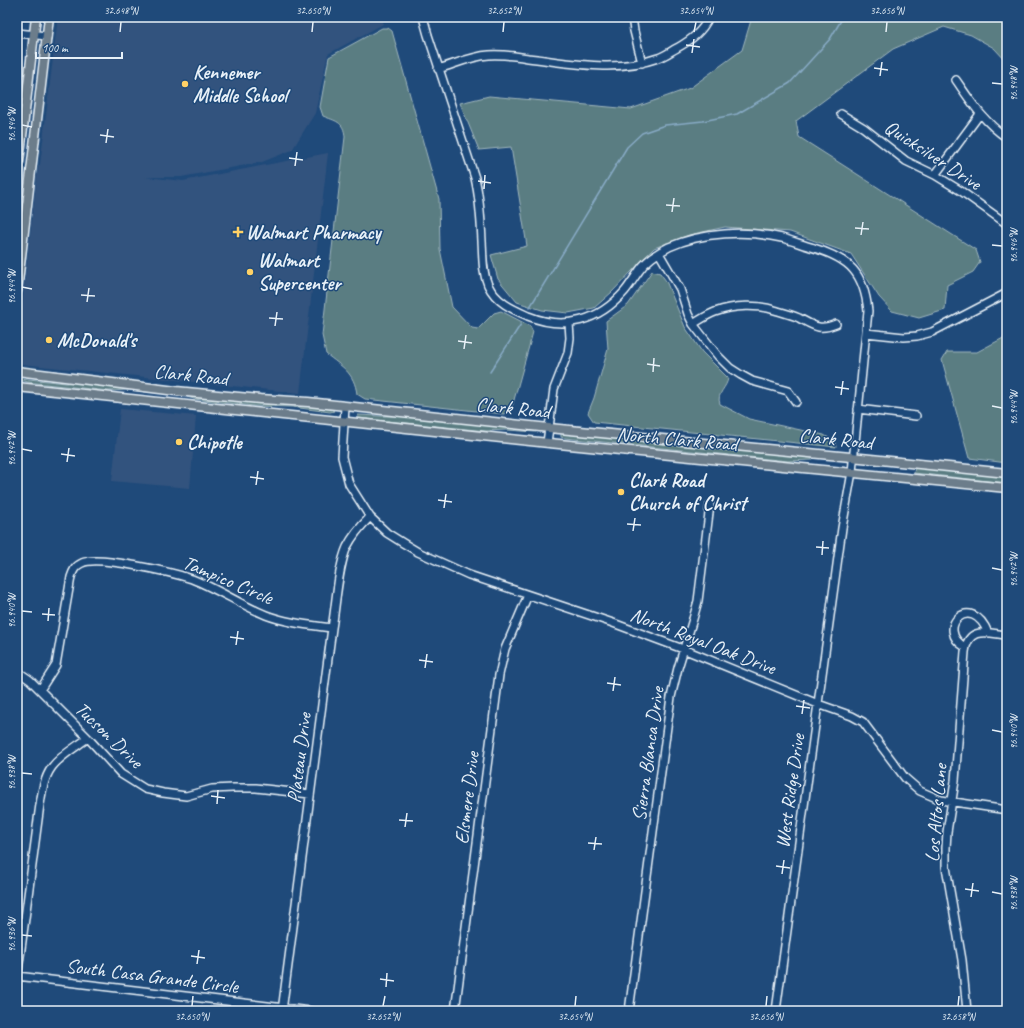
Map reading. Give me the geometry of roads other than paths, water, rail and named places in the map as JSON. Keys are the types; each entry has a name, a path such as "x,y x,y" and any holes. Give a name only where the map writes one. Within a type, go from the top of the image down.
{"main road":[{"path":"17,179 36,17"},
{"path":"17,291 20,245 33,157 49,17"},
{"path":"20,156 33,157"},
{"name":"Clark Road","path":"17,371 176,391 1007,473"},
{"name":"North Clark Road","path":"17,387 547,443 1007,488"},
{"path":"174,403 176,391"}],"street":[{"name":"West Ridge Drive","path":"423,17 438,69 478,190 480,201 483,267 486,278 489,287 502,303 512,310 544,321 569,323 585,320 601,313 615,303 627,290 643,265 659,253 671,247 702,238 738,234 767,235 783,238 830,253 848,264 856,272 862,283 868,311 852,472 842,528 776,1011"},
{"path":"632,17 642,63"},
{"path":"438,69 472,58 488,55 506,55 619,67 642,63 660,58 691,39 705,26 709,17"},
{"path":"17,32 47,36"},
{"path":"956,80 980,114 993,128 1007,138"},
{"name":"Quicksilver Drive","path":"841,114 864,128 906,161 961,191 1007,224"},
{"path":"934,175 980,114"},
{"path":"659,253 680,289 688,314 693,324 704,340 730,368 752,381 788,391 796,402"},
{"path":"866,333 904,337 917,336 932,332 1007,293"},
{"path":"693,324 713,313 729,308 752,306 777,310 797,317 815,327 826,328 836,324"},
{"path":"547,443 554,389 568,353 570,338 569,323"},
{"name":"North Royal Oak Drive","path":"345,407 342,457 349,484 370,518 387,533 418,552 469,575 613,623 852,716 863,722 905,778 920,791 934,798 952,802 1007,810"},
{"path":"858,409 916,416"},
{"name":"Sierra Blanca Drive","path":"629,1011 671,697 683,649 698,600 710,505"},
{"name":"Plateau Drive","path":"282,1009 332,628 341,572 347,548 358,530 370,518"},
{"name":"Tampico Circle","path":"40,690 56,665 71,577 74,568 82,563 92,560 166,572 191,579 226,594 248,607 268,615 309,625 332,628"},
{"name":"Elsmere Drive","path":"455,1011 499,675 505,649 528,595"},
{"path":"988,633 985,624 977,616 972,614 964,614 958,617 954,624 953,634 965,648 966,643 971,636 978,633 1007,635"},
{"name":"Los Altos Lane","path":"965,648 956,769 947,832 946,867 962,960 967,1011"},
{"name":"Tucson Drive","path":"17,671 30,680 88,738 121,774 145,789 186,796 212,789 233,788 256,788 310,794"},
{"path":"17,977 38,812 43,787 52,767 88,738"},
{"name":"South Casa Grande Circle","path":"17,977 282,1009 310,1011"}],"waterway":[{"path":"530,307 627,147 642,133 665,125 703,121 737,114 790,83 830,39 843,17"},
{"path":"490,372 521,324"}],"place":[{"name":"Kennemer Middle School","path":"185,84"},
{"name":"Walmart Pharmacy","path":"238,232"},
{"name":"Walmart Supercenter","path":"250,272"},
{"name":"McDonald's","path":"49,340"},
{"name":"Chipotle","path":"179,442"},
{"name":"Clark Road Church of Christ","path":"621,492"}]}
